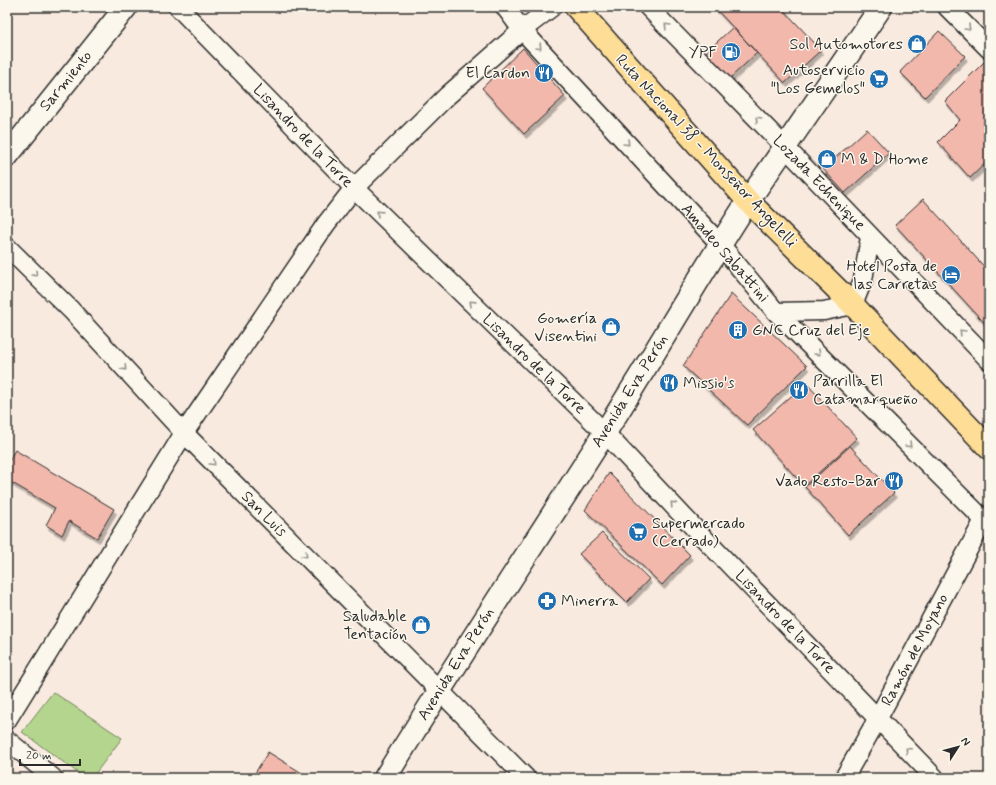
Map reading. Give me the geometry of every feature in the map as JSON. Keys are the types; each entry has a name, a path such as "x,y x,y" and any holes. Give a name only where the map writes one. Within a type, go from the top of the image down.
{"highway":[{"name":"Ruta Nacional 38 - Monseñor Angelelli","path":"576,7 748,201 853,305 989,448"}],"street":[{"name":"Sarmiento","path":"7,156 126,7"},
{"name":"Lisandro de la Torre","path":"178,7 354,188 605,433 698,532 935,778"},
{"name":"Amadeo Sabattini","path":"504,7 522,30 720,244 776,312 986,523"},
{"path":"7,720 184,433 322,231 354,188 447,96 522,30 552,7"},
{"name":"Lozada Echenique","path":"648,7 786,147 870,237 989,360"},
{"name":"Avenida Eva Perón","path":"385,778 438,690 605,433 720,244 881,7"},
{"path":"947,7 989,49"},
{"path":"776,312 824,311 853,305 863,280 870,237"},
{"name":"San Luis","path":"7,246 71,310 184,433 526,778"},
{"name":"Ramón de Moyano","path":"844,778 986,523"},
{"path":"7,740 53,778"}],"green space":[{"path":"53,692 122,738 92,778 85,778 22,732"}],"building":[{"path":"714,7 781,7 821,50 785,83"},
{"path":"733,27 757,53 729,79 704,54"},
{"path":"939,31 965,56 925,97 900,72"},
{"path":"523,48 565,96 524,134 482,88"},
{"path":"986,60 989,63 989,160 970,178 938,142 960,120 945,101"},
{"path":"867,129 889,153 845,193 823,169"},
{"path":"923,199 989,272 989,328 895,225"},
{"name":"GNC Cruz del Eje","path":"731,294 807,366 747,425 683,366"},
{"path":"806,383 857,438 804,486 753,430"},
{"path":"850,446 894,493 848,535 805,487"},
{"path":"15,450 114,509 97,538 69,521 62,535 46,525 55,508 7,480 7,464"},
{"name":"Supermercado (Cerrado)","path":"609,473 690,555 662,585 585,510"},
{"path":"602,533 649,579 627,602 579,554"},
{"path":"268,752 310,778 252,778"}],"place":[{"name":"Sol Automotores","path":"917,44"},
{"name":"YPF","path":"731,52"},
{"name":"El Cardon","path":"544,73"},
{"name":"Autoservicio \"Los Gemelos\"","path":"879,79"},
{"name":"M & D Home","path":"827,159"},
{"name":"Hotel Posta de las Carretas","path":"951,275"},
{"name":"Gomería Visentini","path":"611,327"},
{"name":"GNC Cruz del Eje","path":"738,330"},
{"name":"Missio's","path":"669,383"},
{"name":"Parrilla El Catamarqueño","path":"799,390"},
{"name":"Vado Resto-Bar","path":"894,481"},
{"name":"Supermercado (Cerrado)","path":"638,532"},
{"name":"Minerra","path":"547,601"},
{"name":"Saludable Tentación","path":"421,625"}]}
